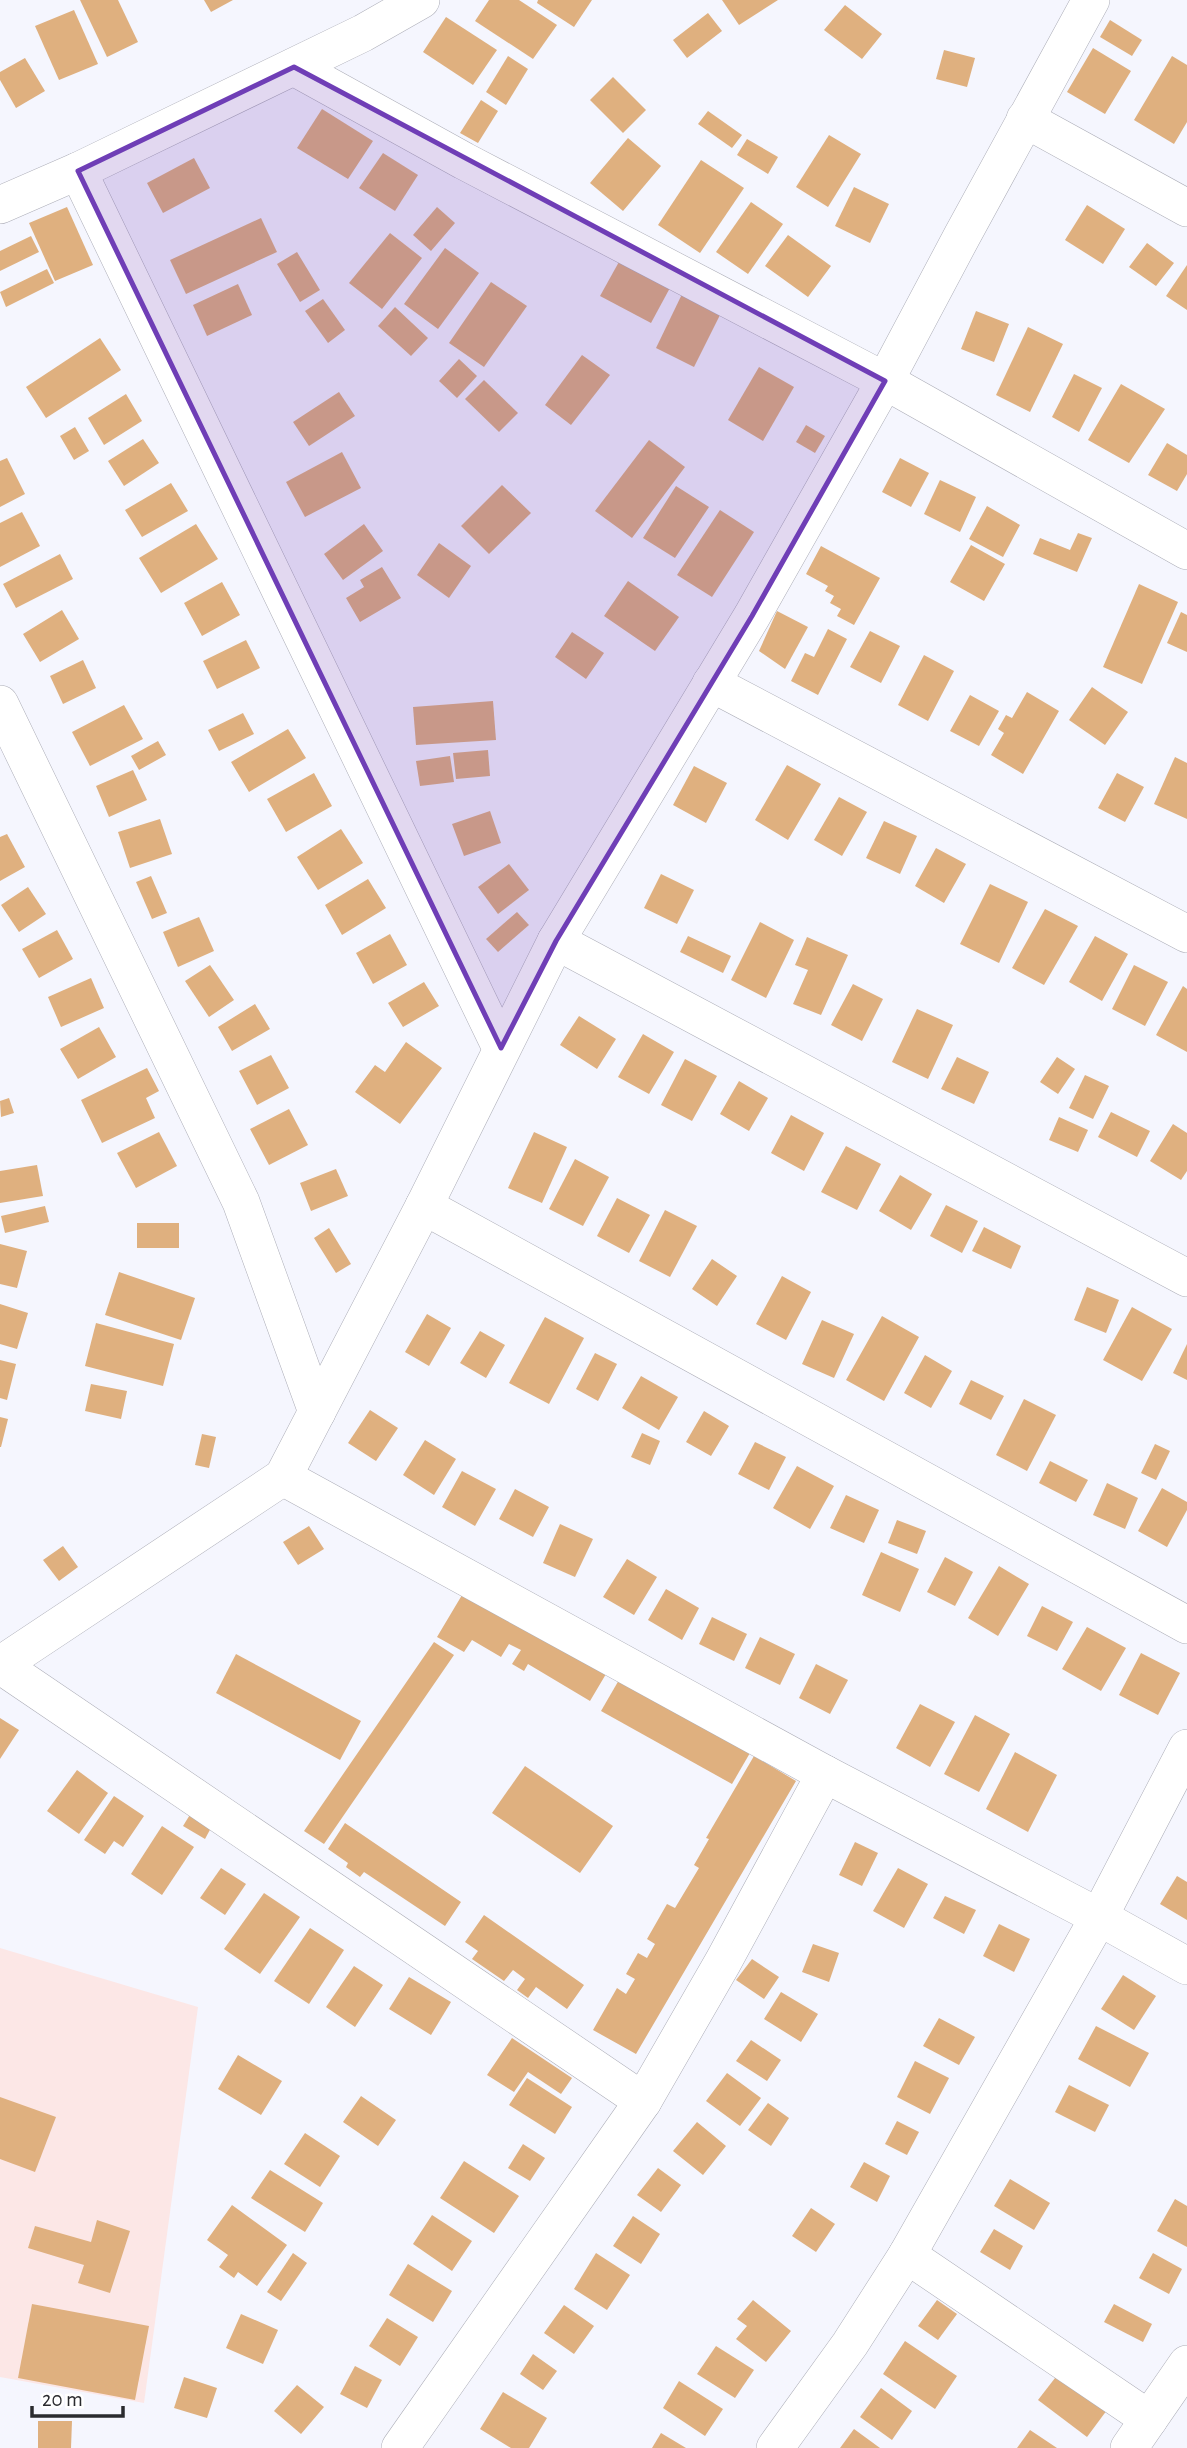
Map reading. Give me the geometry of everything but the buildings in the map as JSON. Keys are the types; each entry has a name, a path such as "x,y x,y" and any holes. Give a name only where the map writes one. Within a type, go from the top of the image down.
{"street":[{"path":"0,205 78,171 363,33 421,0"},
{"path":"643,2101 0,1665 283,1477 424,1206 555,941 752,616 885,381 1091,0"},
{"path":"294,66 464,162 885,381 1187,551"},
{"path":"1025,119 1187,208"},
{"path":"78,171 501,1048"},
{"path":"711,683 1187,934"},
{"path":"0,704 241,1202 317,1412"},
{"path":"555,941 1187,1278"},
{"path":"424,1206 1187,1625"},
{"path":"283,1477 825,1774 1187,1966"},
{"path":"775,2448 850,2344 907,2255 1099,1917 1187,1748"},
{"path":"400,2448 643,2101 723,1962 825,1774"},
{"path":"907,2255 1139,2434 1187,2364"}],"highlighted area":[{"path":"294,67 885,381 752,616 556,941 501,1048 78,171"}],"shaded area":[{"path":"0,1948 198,2007 144,2403 0,2377"}]}
